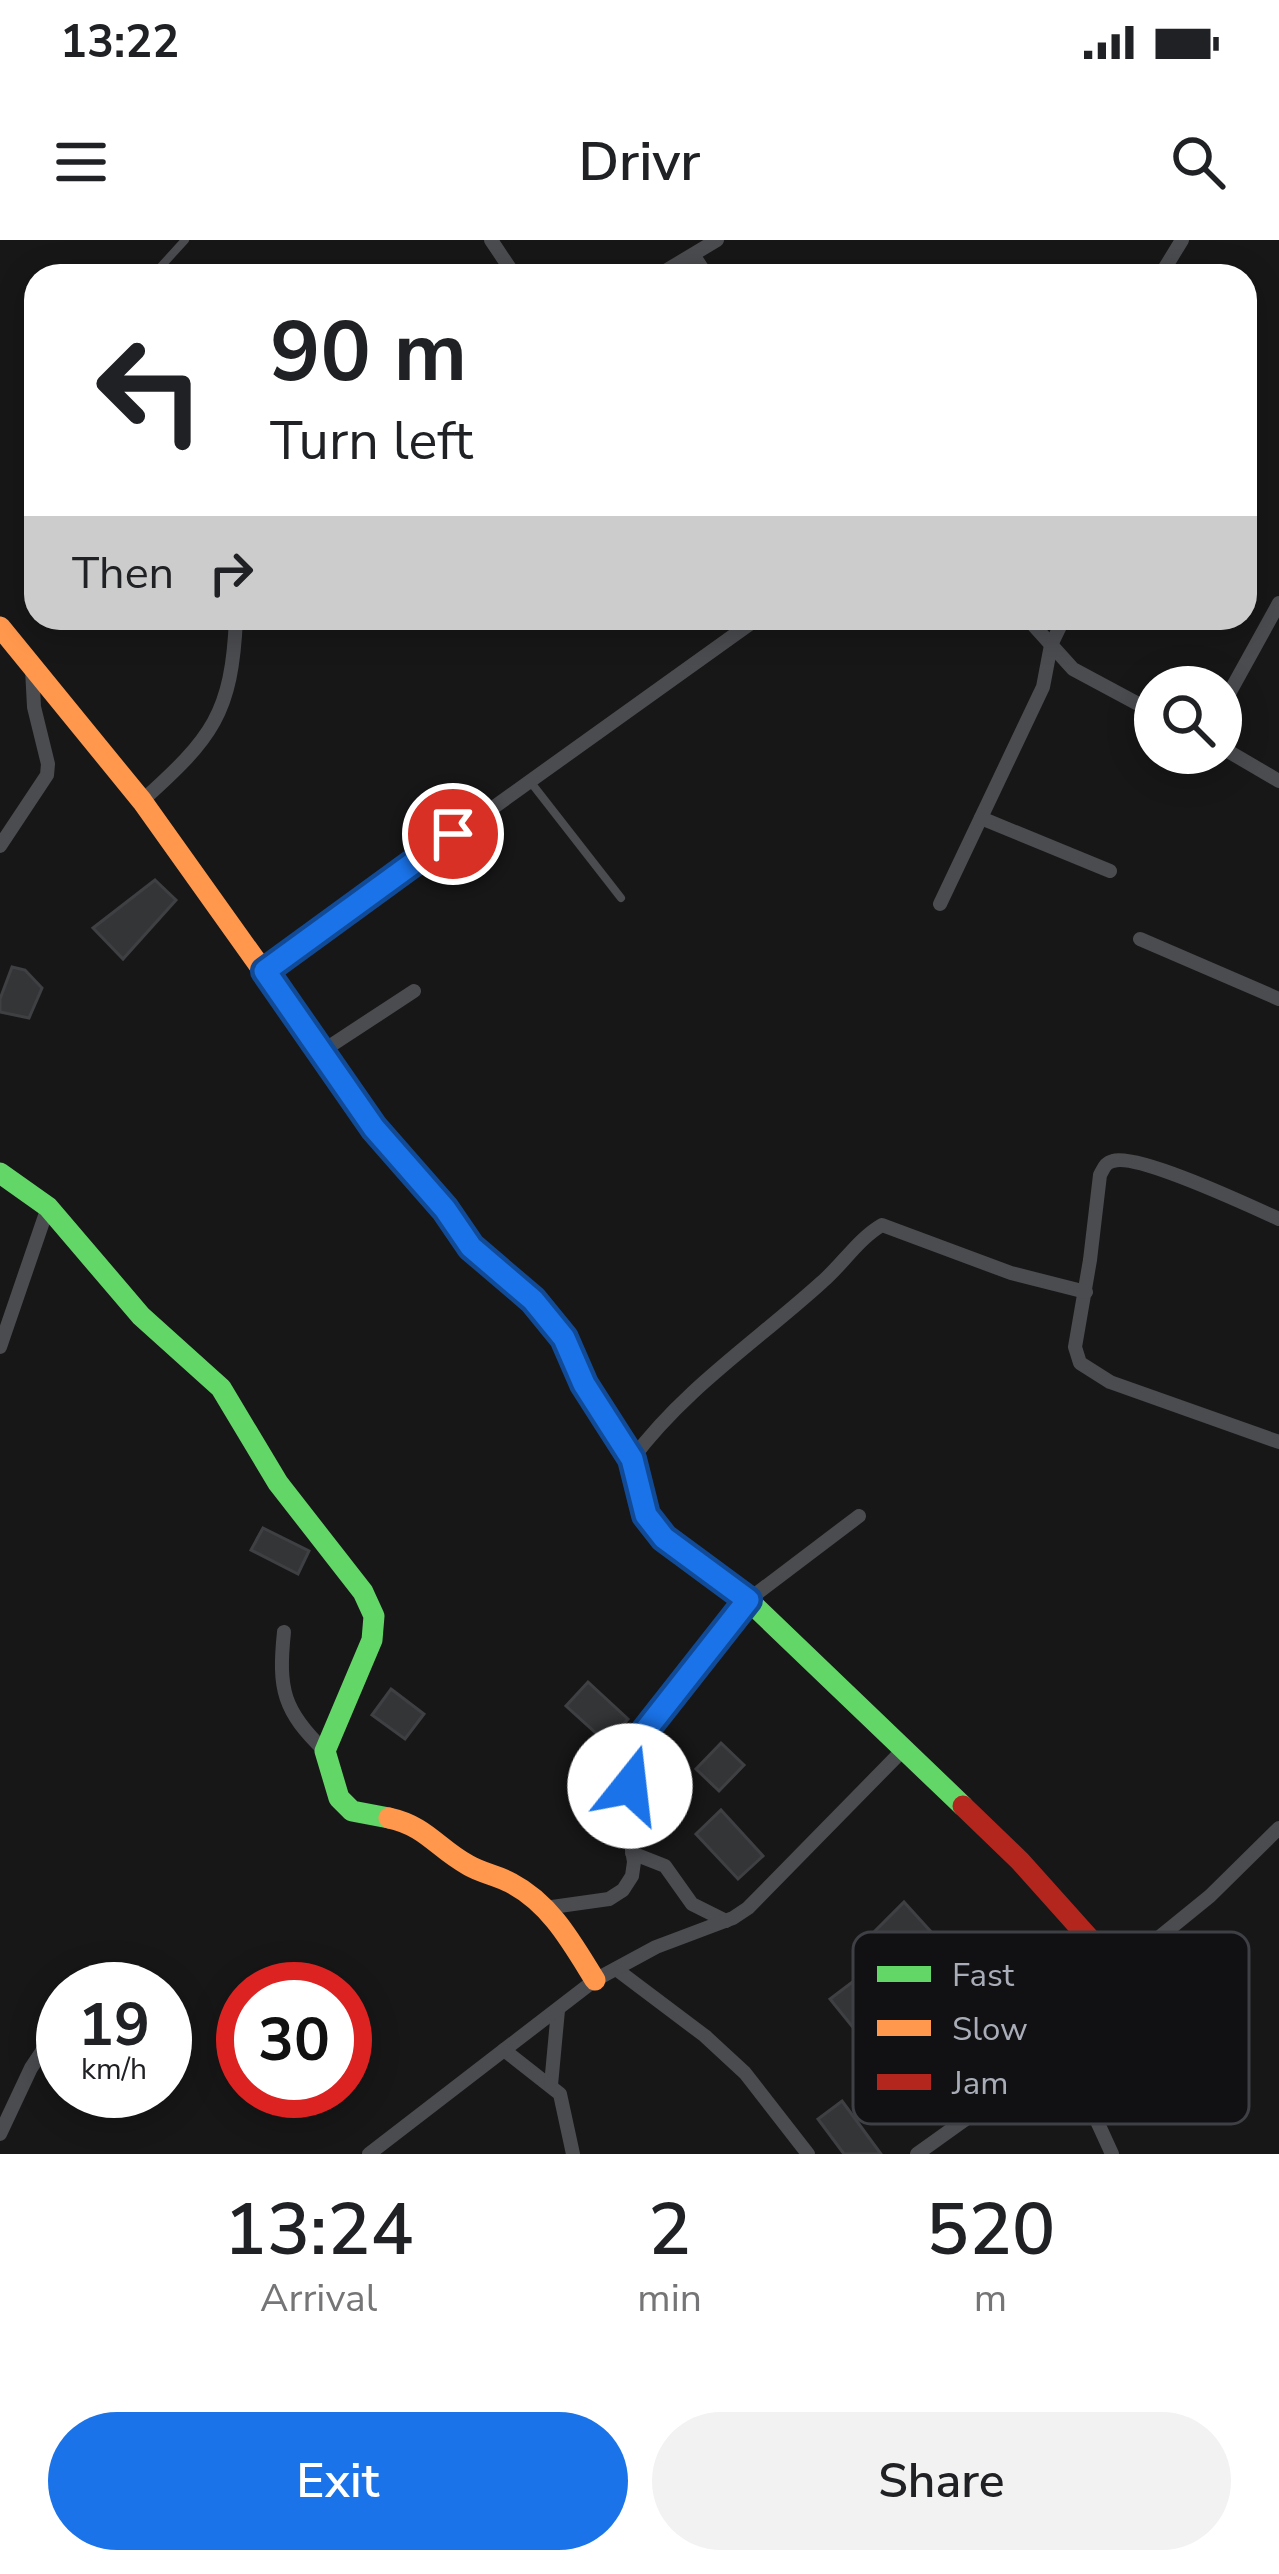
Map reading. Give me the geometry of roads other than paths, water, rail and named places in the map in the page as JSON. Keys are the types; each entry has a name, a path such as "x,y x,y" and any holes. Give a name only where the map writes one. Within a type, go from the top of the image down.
{"street":[{"path":"679,264 717,240"},
{"path":"694,256 699,264"},
{"path":"1242,670 1279,603"},
{"path":"0,627 142,801 374,1128 445,1209 471,1247 533,1300 564,1338 584,1384 632,1459 646,1515 664,1538 748,1600 1086,1932"},
{"path":"142,801 217,722 232,680 235,630"},
{"path":"265,971 741,630"},
{"path":"1038,630 1073,669 1134,702"},
{"path":"940,904 1042,687 1058,630"},
{"path":"0,846 46,775 48,764 34,707 32,669"},
{"path":"1242,760 1279,781"},
{"path":"981,818 1110,871"},
{"path":"1140,939 1279,999"},
{"path":"321,1052 414,991"},
{"path":"1279,1219 1182,1178 1116,1160 1106,1164 1100,1175 1075,1347 1080,1363 1111,1382 1279,1442"},
{"path":"0,1173 48,1207 124,1298 221,1388 278,1483 363,1592 374,1616 372,1640 326,1751 338,1798 352,1811 413,1823 467,1865 512,1883 545,1908 606,1974 705,2036 745,2073 808,2154"},
{"path":"0,1347 48,1207"},
{"path":"632,1459 679,1402 826,1280 882,1225 1011,1273 1086,1292"},
{"path":"545,1908 609,1899 623,1890 632,1876 626,1812 634,1760 645,1731 748,1600 859,1516"},
{"path":"284,1632 284,1695 298,1725 326,1751"},
{"path":"369,2154 606,1974 656,1947 726,1921 760,1898 903,1750"},
{"path":"1166,1932 1279,1828"},
{"path":"632,1853 665,1866 692,1904 726,1921"},
{"path":"551,2085 558,2010"},
{"path":"504,2050 551,2085 564,2103 573,2154"},
{"path":"0,2134 36,2060"},
{"path":"917,2154 959,2124"},
{"path":"1098,2124 1112,2154"}],"lane":[{"path":"162,264 185,240"},
{"path":"528,779 621,898"}]}
